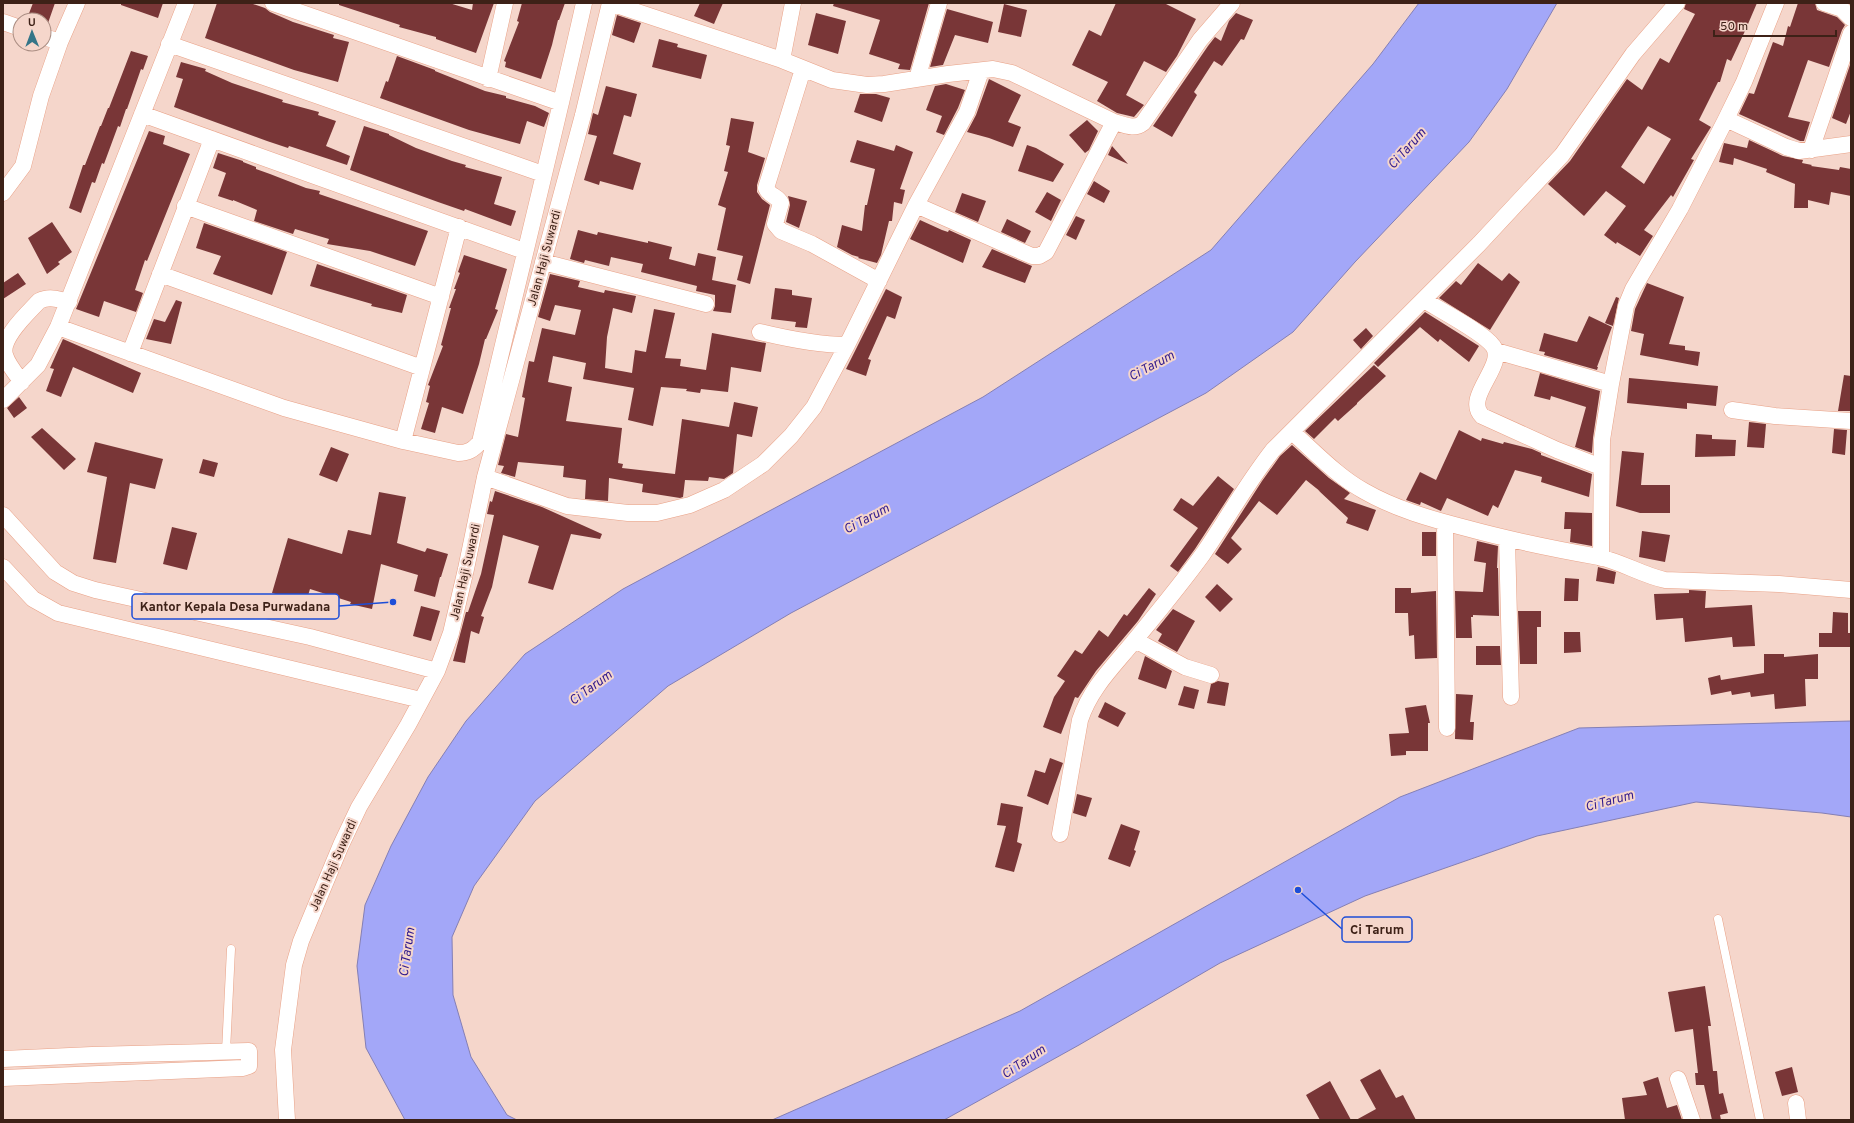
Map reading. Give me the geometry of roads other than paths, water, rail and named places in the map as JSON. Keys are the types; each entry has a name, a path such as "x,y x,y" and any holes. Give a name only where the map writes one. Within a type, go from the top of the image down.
{"street":[{"path":"5,186 23,166 42,96 60,42 78,3"},
{"path":"3,400 38,365 58,327 186,3"},
{"path":"272,3 561,103"},
{"path":"488,79 505,3"},
{"path":"58,327 284,408 403,441 465,453 473,450 480,442 524,250 561,103 584,3"},
{"path":"610,3 782,60 832,80 867,86 981,70 993,69 1012,73 1114,122 1134,127 1138,127 1144,123 1200,40 1232,3"},
{"name":"Jalan Haji Suwardi","path":"287,1120 283,1050 294,965 301,941 344,838 359,808 421,700 436,671 451,633 459,603 485,477 583,115 610,3"},
{"path":"782,60 793,3"},
{"path":"917,79 939,3"},
{"path":"1060,834 1074,748 1085,705 1094,687 1135,640 1202,554 1252,476 1273,450 1479,244 1562,155 1633,54 1677,3"},
{"path":"1601,558 1602,440 1622,321 1633,289 1680,209 1744,82 1776,3"},
{"path":"1824,3 1842,9 1851,18"},
{"path":"1811,150 1851,34"},
{"path":"52,39 60,42"},
{"path":"169,44 543,174"},
{"path":"803,69 766,188 770,194 780,199 781,203 775,224 781,232 812,244 879,280"},
{"path":"485,477 567,506 628,513 657,513 690,505 724,490 763,464 791,436 814,408 916,205 967,112 981,70"},
{"path":"142,114 524,250"},
{"path":"1726,119 1786,148 1799,151 1851,144"},
{"path":"916,205 1032,256 1039,256 1046,252 1114,122"},
{"path":"130,353 212,138"},
{"path":"185,206 441,297"},
{"path":"403,441 459,227"},
{"path":"543,262 706,304"},
{"path":"160,274 422,368"},
{"path":"22,382 5,355 4,346 8,338 39,301 45,298 51,298 69,302"},
{"path":"1424,300 1480,334 1493,346 1496,351 1494,363 1477,401 1478,412 1482,416 1557,450 1602,467"},
{"path":"760,332 814,342 847,344"},
{"path":"1496,351 1611,384"},
{"path":"1732,410 1775,416 1851,421"},
{"path":"1292,432 1344,477 1364,491 1402,508 1445,523 1507,539 1601,558 1648,576 1665,580 1779,584 1851,590"},
{"path":"3,516 55,572 73,583 95,590 310,637 436,671"},
{"path":"1445,523 1447,728"},
{"path":"1507,539 1511,697"},
{"path":"3,568 33,599 58,613 421,700"},
{"path":"1135,640 1185,668 1211,675"},
{"path":"3,1059 249,1051 249,1066 243,1068 3,1078"},
{"path":"1678,1078 1692,1120"},
{"path":"1796,1103 1798,1120"}],"lane":[{"path":"1718,919 1760,1120"},
{"path":"226,1051 231,949"}],"water":[{"path":"1419,3 1557,3 1507,89 1469,142 1355,262 1293,332 1206,393 791,613 668,686 535,801 474,886 452,937 453,995 471,1057 507,1115 517,1120 405,1120 366,1048 357,966 365,905 391,846 428,777 466,721 525,654 623,589 983,397 1211,250 1373,64"},
{"path":"1851,721 1851,817 1696,802 1537,836 1365,896 1220,963 1079,1045 944,1120 772,1120 1020,1011 1400,797 1579,728"}],"place":[{"name":"Kantor Kepala Desa Purwadana","path":"393,602"},
{"name":"Ci Tarum","path":"1298,890"}]}
